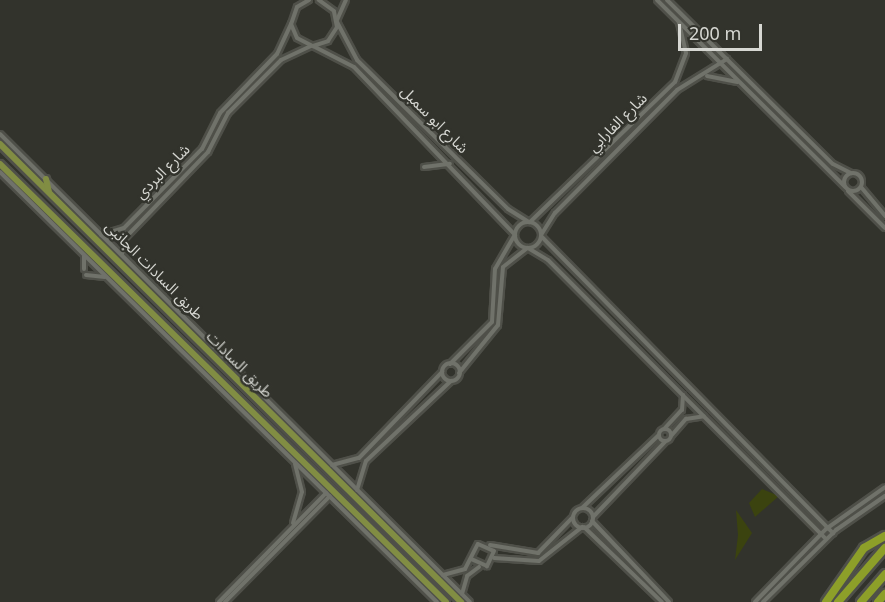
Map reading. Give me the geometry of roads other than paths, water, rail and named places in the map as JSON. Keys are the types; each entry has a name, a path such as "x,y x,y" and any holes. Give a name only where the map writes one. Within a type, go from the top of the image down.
{"highway":[{"path":"826,602 864,548 885,536"},
{"path":"838,602 885,548"},
{"path":"860,577 885,554"},
{"path":"861,602 885,574"},
{"path":"878,602 885,594"}],"main road":[{"name":"طريق السادات","path":"0,144 57,201 128,266 155,297 242,380 271,413 415,557 462,598"},
{"name":"طريق السادات","path":"0,164 51,218 159,320 225,390 262,422 308,471 357,515 446,602"},
{"path":"46,179 49,193"},
{"path":"57,201 68,203"},
{"path":"145,306 155,297"},
{"path":"159,320 167,309"},
{"path":"262,422 270,422 271,413"},
{"path":"279,439 278,429 287,429"},
{"path":"347,513 357,515"},
{"path":"405,538 407,549"},
{"path":"415,557 425,558"},
{"path":"394,559 403,560 404,569"}],"street":[{"name":"شارع البردي","path":"101,235 121,231 193,159 220,113 277,54 297,7 309,0"},
{"name":"شارع ابو سمبل","path":"319,0 331,7 352,54 467,169 529,222 657,357 833,532"},
{"name":"شارع البردي","path":"122,255 125,238 213,146 225,117 246,95 281,60 332,37 346,0"},
{"path":"657,0 885,228"},
{"path":"665,8 669,1 833,164 860,176 861,186 868,200 885,216"},
{"name":"شارع الفارابي","path":"332,465 359,458 492,322 495,269 515,235 588,170 665,93 685,59 679,22"},
{"path":"291,24 297,38 312,46"},
{"name":"شارع ابو سمبل","path":"312,46 345,60 461,174 528,248 548,260 826,539"},
{"name":"شارع الفارابي","path":"357,491 366,461 459,373 498,325 503,267 541,235 593,174 670,97 727,59"},
{"path":"703,76 742,85"},
{"path":"241,91 246,95"},
{"path":"665,93 670,97"},
{"path":"398,112 404,106"},
{"path":"788,131 793,125"},
{"name":"طريق السادات الجانبى","path":"0,134 122,255 128,266 242,380 332,465 462,598 470,602"},
{"path":"193,159 197,164"},
{"path":"424,167 450,164"},
{"path":"827,170 833,164"},
{"path":"461,174 467,169"},
{"path":"588,170 593,174"},
{"path":"0,172 51,218 107,278 185,350"},
{"path":"846,189 844,178 851,173"},
{"path":"846,189 861,186"},
{"path":"862,206 868,200"},
{"path":"144,208 148,213"},
{"path":"82,253 84,269"},
{"path":"86,275 107,278"},
{"path":"651,363 657,357"},
{"path":"450,364 459,373"},
{"path":"442,372 451,381"},
{"path":"225,390 437,602"},
{"path":"441,574 458,573 471,559 475,546 489,545 538,553 682,410 682,394"},
{"path":"462,598 467,576 494,558 539,561 592,519 686,419 704,416"},
{"path":"664,429 671,436"},
{"path":"659,435 665,442"},
{"path":"729,441 735,435"},
{"path":"291,529 302,492 294,461"},
{"path":"755,602 828,527 883,489 885,496 833,532 763,602"},
{"path":"225,602 328,494"},
{"path":"582,508 669,602"},
{"path":"219,602 312,510"},
{"path":"573,517 662,602"},
{"path":"489,545 494,558"},
{"path":"471,559 479,567"},
{"path":"428,602 429,594"}]}
